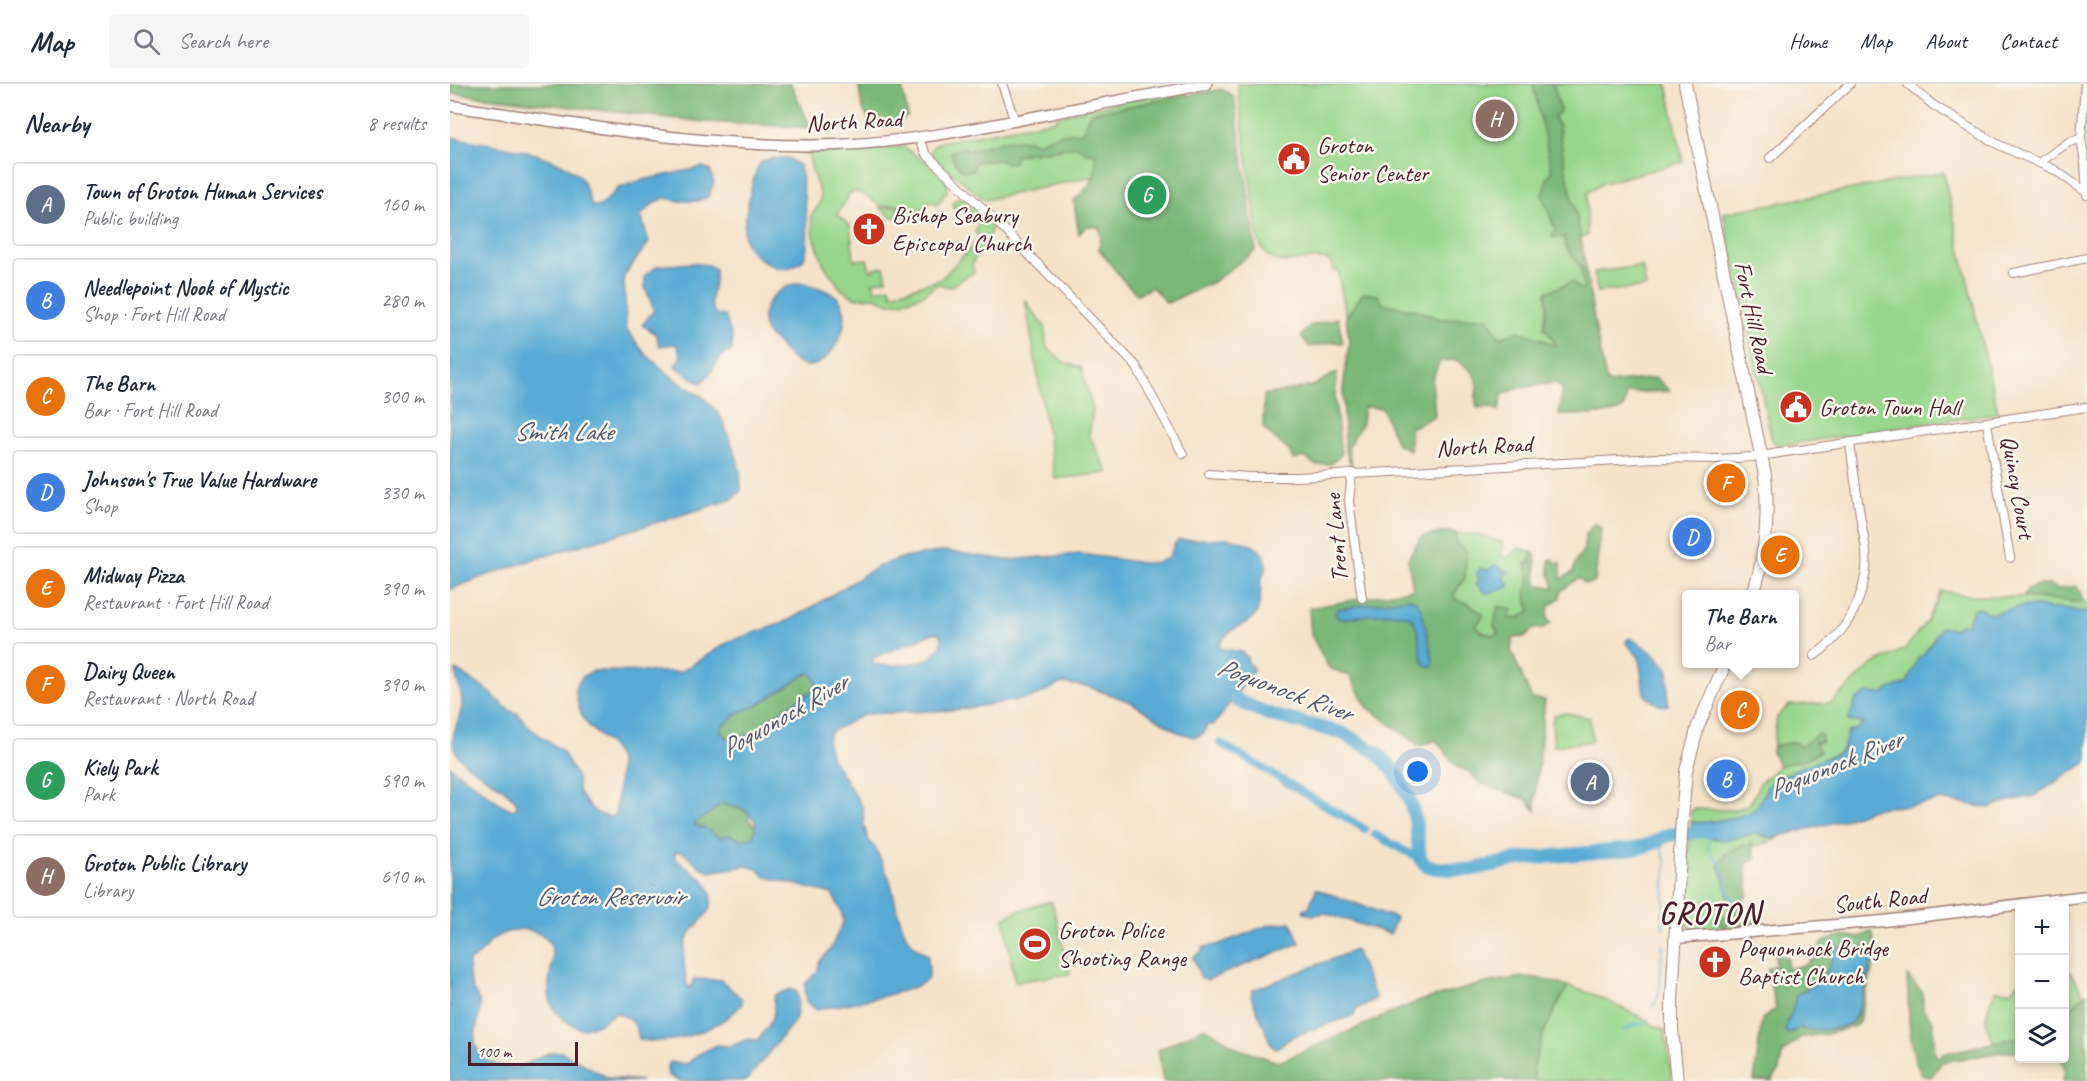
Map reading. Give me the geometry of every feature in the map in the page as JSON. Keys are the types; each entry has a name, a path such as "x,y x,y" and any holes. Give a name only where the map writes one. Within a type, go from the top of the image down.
{"main road":[{"path":"918,138 1015,121 1151,89 1206,84"},
{"name":"Fort Hill Road","path":"1685,84 1762,455 1767,494 1766,531 1763,560 1754,590"},
{"name":"North Road","path":"450,106 717,142 812,146 918,138"},
{"path":"1677,1081 1672,1018 1685,778 1702,716 1723,668"},
{"name":"South Road","path":"1676,938 1884,921 2087,896"}],"street":[{"path":"1002,84 1015,121"},
{"path":"1770,158 1850,84"},
{"path":"1908,84 1933,105 1968,127 1999,145 2040,162 2086,194"},
{"path":"2085,84 2085,115 2081,139 2085,163 2086,194"},
{"name":"North Road","path":"918,138 926,154 1002,227 1136,366 1183,454"},
{"path":"2040,162 2069,142 2081,139"},
{"path":"2014,273 2087,258"},
{"name":"North Road","path":"1209,474 1275,477 1635,459 1720,459 1762,455 2087,407"},
{"name":"Quincy Court","path":"1987,423 2010,558"},
{"path":"1814,656 1832,643 1843,629 1859,597 1866,575 1866,555 1850,442"},
{"name":"Trent Lane","path":"1352,473 1349,501 1362,598"}],"green space":[{"path":"450,84 791,84 811,128 704,122 450,93"},
{"path":"858,84 901,84 908,116 892,125 877,125 865,113"},
{"path":"1237,84 1544,84 1572,253 1581,268 1585,289 1546,292 1544,329 1556,345 1553,346 1541,339 1500,338 1487,317 1440,319 1416,310 1383,304 1363,294 1346,317 1338,271 1334,271 1330,262 1311,259 1289,262 1270,257 1262,248 1257,232"},
{"path":"1533,84 1553,84 1560,109 1559,114 1554,115 1559,126 1607,383 1656,378 1670,391 1626,393 1623,408 1611,413 1559,415 1562,388 1555,383 1518,388 1502,395 1499,411 1491,407 1477,408 1476,380 1466,367 1456,360 1440,361 1432,380 1435,416 1410,428 1410,450 1397,444 1382,408 1364,407 1362,423 1348,447 1353,470 1345,450 1343,389 1349,342 1346,317 1363,293 1378,295 1383,304 1416,310 1440,319 1487,317 1500,338 1518,331 1556,345 1547,330 1544,330 1546,292 1572,282 1580,289 1584,289 1581,268 1566,247 1564,237 1553,238 1552,234 1556,231 1542,195 1548,176 1552,172"},
{"path":"1553,84 1667,84 1683,162 1603,183 1587,193 1587,236 1581,238 1562,156 1559,126 1554,114 1560,109"},
{"path":"1186,87 1220,227 1199,231 1213,282 1167,303 1152,287 1137,294 1099,249 1101,237 1099,227 1087,226 1079,234 1074,201 1088,188 1095,176 985,200 933,157 931,152 934,145 940,142 1056,120 1056,116","holes":["1059,134 1062,149 1016,155 1006,163 999,160 975,162 964,147 968,151 1028,140 1038,143"]},
{"path":"1222,89 1234,97 1256,250 1213,282 1167,303 1152,287 1137,294 1123,280 1099,249 1101,237 1099,227 1087,226 1079,234 1074,201 1095,175 1095,153 1087,153 1077,146 1016,155 1014,162 1006,163 999,160 975,162 973,170 963,171 954,162 951,152 964,147 968,151 1000,141 1028,140 1038,143 1059,134 1082,132 1090,113"},
{"path":"904,147 927,163 948,183 947,191 937,205 931,201 915,217 918,223 911,217 901,217 900,205 880,206 857,192 848,194 837,214 850,226 854,260 867,259 870,271 873,271 873,268 884,267 887,279 873,282 875,290 890,287 892,294 941,279 980,238 975,232 979,224 959,206 956,210 954,208 953,203 956,199 963,197 993,226 982,251 972,265 974,272 950,287 939,284 925,294 902,302 888,303 876,297 856,298 841,289 824,265 814,237 811,215 819,204 820,194 808,155 797,152"},
{"path":"1943,172 1998,413 1778,446 1772,441 1723,213"},
{"path":"899,206 899,218 892,217 880,208"},
{"path":"1642,266 1646,287 1598,292 1594,272"},
{"path":"1025,299 1045,326 1046,347 1065,363 1081,367 1093,411 1089,435 1108,473 1055,479"},
{"path":"1338,318 1343,343 1334,342 1310,347 1301,336 1310,326"},
{"path":"1337,372 1335,398 1341,455 1331,464 1315,465 1304,457 1293,460 1290,452 1263,428 1264,395 1313,386"},
{"path":"1595,523 1601,529 1595,582 1585,584 1579,578 1561,591 1560,598 1549,606 1547,618 1551,623 1542,629 1535,628 1524,637 1513,638 1511,650 1532,699 1545,700 1535,800 1536,811 1526,799 1481,784 1470,772 1457,767 1436,740 1420,746 1367,707 1350,676 1329,668 1311,635 1309,608 1413,589 1408,559 1421,537 1447,532 1456,533 1456,543 1466,551 1465,578 1454,594 1455,600 1467,603 1482,613 1483,617 1476,626 1480,631 1494,636 1498,633 1494,626 1498,606 1512,609 1509,619 1519,618 1530,611 1526,595 1530,580 1526,564 1530,563 1531,552 1535,554 1537,584 1554,588 1549,571 1549,560 1554,559 1554,563 1561,563 1561,579 1573,572 1575,563 1584,549 1585,535"},
{"path":"1456,533 1485,536 1503,543 1504,548 1500,556 1503,557 1510,556 1519,548 1531,552 1530,563 1526,564 1530,580 1530,611 1519,618 1509,619 1494,636 1480,631 1475,626 1483,617 1482,613 1467,603 1455,600 1454,594 1465,578 1466,551 1456,543"},
{"path":"2037,585 2050,585 2058,589 2077,586 2084,603 2023,597 2028,589"},
{"path":"1941,591 1973,596 2025,597 2087,603 2087,612 2080,613 2063,609 2053,611 2037,606 2019,607 1991,614 1982,609 1971,614 1967,625 1955,629 1941,627 1924,654 1918,659 1907,683 1888,690 1884,694 1867,693 1858,702 1849,721 1865,723 1848,732 1843,748 1837,754 1793,770 1772,781 1758,806 1750,812 1724,819 1691,822 1693,809 1734,810 1746,806 1753,799 1760,783 1779,766 1772,752 1777,717 1789,705 1831,703 1873,664 1905,649 1927,620"},
{"path":"811,673 817,684 813,691 777,713 752,733 734,740 724,736 721,731 722,726 740,712 756,706"},
{"path":"1567,713 1590,718 1592,741 1554,746 1552,723 1554,715"},
{"path":"1818,734 1822,735 1821,742 1815,742 1820,752 1800,762 1779,766 1772,752 1773,746 1795,742 1800,747"},
{"path":"722,804 742,809 749,814 749,820 757,828 753,837 741,840 730,835 719,837 694,823"},
{"path":"1756,833 1765,837 1780,836 1753,847 1752,843 1722,872 1725,886 1735,908 1723,927 1728,923 1766,927 1696,929 1685,925 1683,910 1690,839 1702,836 1726,839"},
{"path":"1751,843 1756,859 1746,864 1748,895 1745,897 1744,907 1750,917 1761,919 1766,927 1738,927 1733,923 1728,923 1723,927 1719,923 1722,916 1733,912 1735,908 1728,897 1718,865 1727,853"},
{"name":"Groton Police Shooting Range","path":"1052,902 1070,974 1015,982 1004,918"},
{"path":"1872,931 1877,952 1859,1022 1855,1026 1828,1034 1801,1037 1783,1053 1779,1070 1772,1081 1754,1081 1762,1019 1776,1009 1767,969 1776,965 1775,954 1788,958 1787,969 1808,964 1809,961 1824,956 1820,945 1829,939 1843,935 1858,938","holes":["1837,947 1844,950 1871,948 1872,953 1862,999 1853,1021 1843,1027 1822,1030 1803,1030 1802,1027 1787,1021 1816,985 1824,979"]},
{"path":"2069,970 2084,995 2069,1010"},
{"path":"1907,976 1923,993 1923,1009 1933,1021 1935,1054 1940,1058 1942,1054 2015,1038 2015,1052 1942,1062 1931,1077 1923,1076 1911,1043"},
{"path":"1523,977 1538,978 1568,986 1539,1045 1534,1081 1506,1081 1504,1078 1491,1081 1163,1081 1158,1050 1205,1027 1239,1049 1279,1062 1416,1002 1489,982"},
{"path":"1568,986 1604,1000 1665,1030 1672,1081 1534,1081 1539,1045"},
{"path":"2015,986 2015,1038 1994,1042 1986,1022 1989,1004 1996,990 2011,991"},
{"path":"2087,993 2087,1081 2063,1081 2065,1071 2063,1063 2069,1063 2069,1010"}],"water":[{"name":"Smith Lake","path":"450,137 518,149 553,160 579,176 592,206 601,206 618,188 638,181 703,167 710,170 714,183 708,197 697,201 665,198 654,203 641,215 649,242 624,276 626,328 644,353 677,381 703,397 720,415 740,471 741,491 731,500 535,559 450,590"},
{"path":"788,158 800,166 806,214 807,239 804,258 797,264 785,268 774,266 755,255 749,248 744,234 748,201 757,169 767,159"},
{"path":"692,263 709,265 715,270 711,304 717,315 725,316 732,337 730,352 725,353 700,383 675,366 681,356 676,344 659,346 656,334 642,325 654,310 645,287 645,275 658,266"},
{"path":"804,283 835,295 843,306 844,314 842,333 833,350 820,362 806,366 794,361 768,335 763,319 764,311 774,296 788,286"},
{"name":"Groton Reservoir","path":"1229,538 1254,546 1266,561 1256,614 1248,622 1232,630 1219,648 1242,652 1254,670 1214,725 1207,725 1204,733 1199,736 1193,737 1178,732 1131,702 1089,687 1062,683 1034,697 1019,700 955,710 865,714 830,732 827,741 832,758 863,808 868,839 875,848 890,880 906,936 914,946 928,955 929,976 922,983 910,989 877,998 817,1010 806,1002 805,984 818,971 819,962 830,950 843,922 842,912 832,894 766,877 757,869 745,866 710,872 700,867 686,854 677,851 674,855 682,864 703,879 712,898 708,912 689,934 686,941 684,958 688,988 694,979 721,980 742,999 742,1004 722,1021 709,1028 665,1041 639,1039 637,1029 632,1022 616,1013 598,1024 581,1029 563,1019 551,1003 549,983 552,952 550,943 543,936 532,931 511,931 492,940 479,955 469,961 470,982 480,1005 475,1042 481,1055 494,1064 517,1067 547,1054 562,1052 608,1078 641,1081 450,1081 450,766 494,800 513,810 518,806 504,789 472,768 456,752 453,738 462,702 456,670 486,689 510,711 517,713 530,728 563,752 577,778 579,793 597,813 609,817 614,816 616,809 619,762 611,746 593,730 583,717 575,687 583,676 593,671 680,672 730,641 783,623 875,568 898,559 944,551 1007,560 1081,554 1144,563 1159,562 1168,558 1175,543 1179,540","holes":["933,633 939,633 942,638 941,645 927,659 893,665 871,663 873,658","811,673 817,684 813,691 777,713 752,733 734,740 724,736 721,731 722,726 740,712 756,706 806,674","722,804 747,812 756,824 753,837 741,840 730,835 716,836 694,824"]},
{"path":"1495,565 1509,572 1504,578 1509,587 1485,593 1476,583 1479,580 1477,574 1480,568 1488,570"},
{"path":"1410,598 1416,601 1421,608 1433,660 1432,667 1426,666 1423,662 1417,630 1413,620 1408,616 1391,613 1343,619 1338,618 1335,613 1338,609"},
{"path":"2039,606 2080,613 2087,612 2087,762 2034,796 2005,802 1990,808 1939,800 1919,805 1875,808 1843,820 1773,838 1756,833 1722,840 1702,835 1696,835 1690,839 1691,822 1724,819 1750,812 1758,806 1772,781 1793,770 1837,754 1843,748 1848,732 1864,723 1848,721 1856,700 1867,693 1884,694 1890,689 1907,683 1918,658 1924,654 1941,627 1955,629 1960,624 1967,625 1973,609 1979,608 1991,614 2019,607"},
{"path":"1631,638 1653,653 1668,668 1668,705 1658,704 1644,694 1639,657 1626,643 1627,639"},
{"path":"1316,889 1396,918 1390,934 1325,913 1314,915 1304,913 1303,909 1309,907"},
{"path":"1291,922 1300,943 1207,980 1201,978 1193,957 1202,952 1204,947 1217,945 1269,925"},
{"path":"1837,947 1844,950 1869,947 1872,951 1864,989 1854,1019 1839,1027 1803,1030 1802,1027 1788,1034 1785,1031 1796,995 1824,979"},
{"path":"1355,950 1376,999 1355,1010 1355,1015 1294,1036 1275,1049 1251,996 1253,990"},
{"path":"791,989 797,992 796,1019 746,1081 678,1081 668,1075 667,1068 670,1062 687,1064 697,1055 717,1045 731,1046 747,1039 757,1040 774,1014 775,995"}],"waterway":[{"name":"Poquonock River","path":"1217,690 1271,715 1342,733 1376,752 1392,768 1409,798 1415,819 1420,859 1426,865 1435,868 1469,870 1520,859 1634,849 1651,844 1668,835 1707,831"},
{"path":"1220,743 1365,829"},
{"path":"1374,834 1420,859"},
{"path":"1713,834 1708,846 1710,853 1720,861 1729,892 1739,912"},
{"path":"1659,839 1666,863 1663,929"},
{"path":"1652,1008 1659,992 1663,944"},
{"path":"1624,1030 1636,1024 1645,1024 1648,1019"}],"place":[{"name":"Groton Public Library","path":"1495,119"},
{"name":"Groton Senior Center","path":"1294,159"},
{"name":"Kiely Park","path":"1147,195"},
{"name":"Bishop Seabury Episcopal Church","path":"869,229"},
{"name":"Groton Town Hall","path":"1796,407"},
{"name":"Dairy Queen","path":"1726,483"},
{"name":"Johnson's True Value Hardware","path":"1692,537"},
{"name":"Midway Pizza","path":"1780,555"},
{"name":"The Barn","path":"1740,710"},
{"name":"Needlepoint Nook of Mystic","path":"1726,779"},
{"name":"Town of Groton Human Services","path":"1590,782"},
{"name":"Groton Police Shooting Range","path":"1035,944"},
{"name":"Poquonnock Bridge Baptist Church","path":"1715,962"}],"district":[{"name":"GROTON","path":"1710,913"}]}
